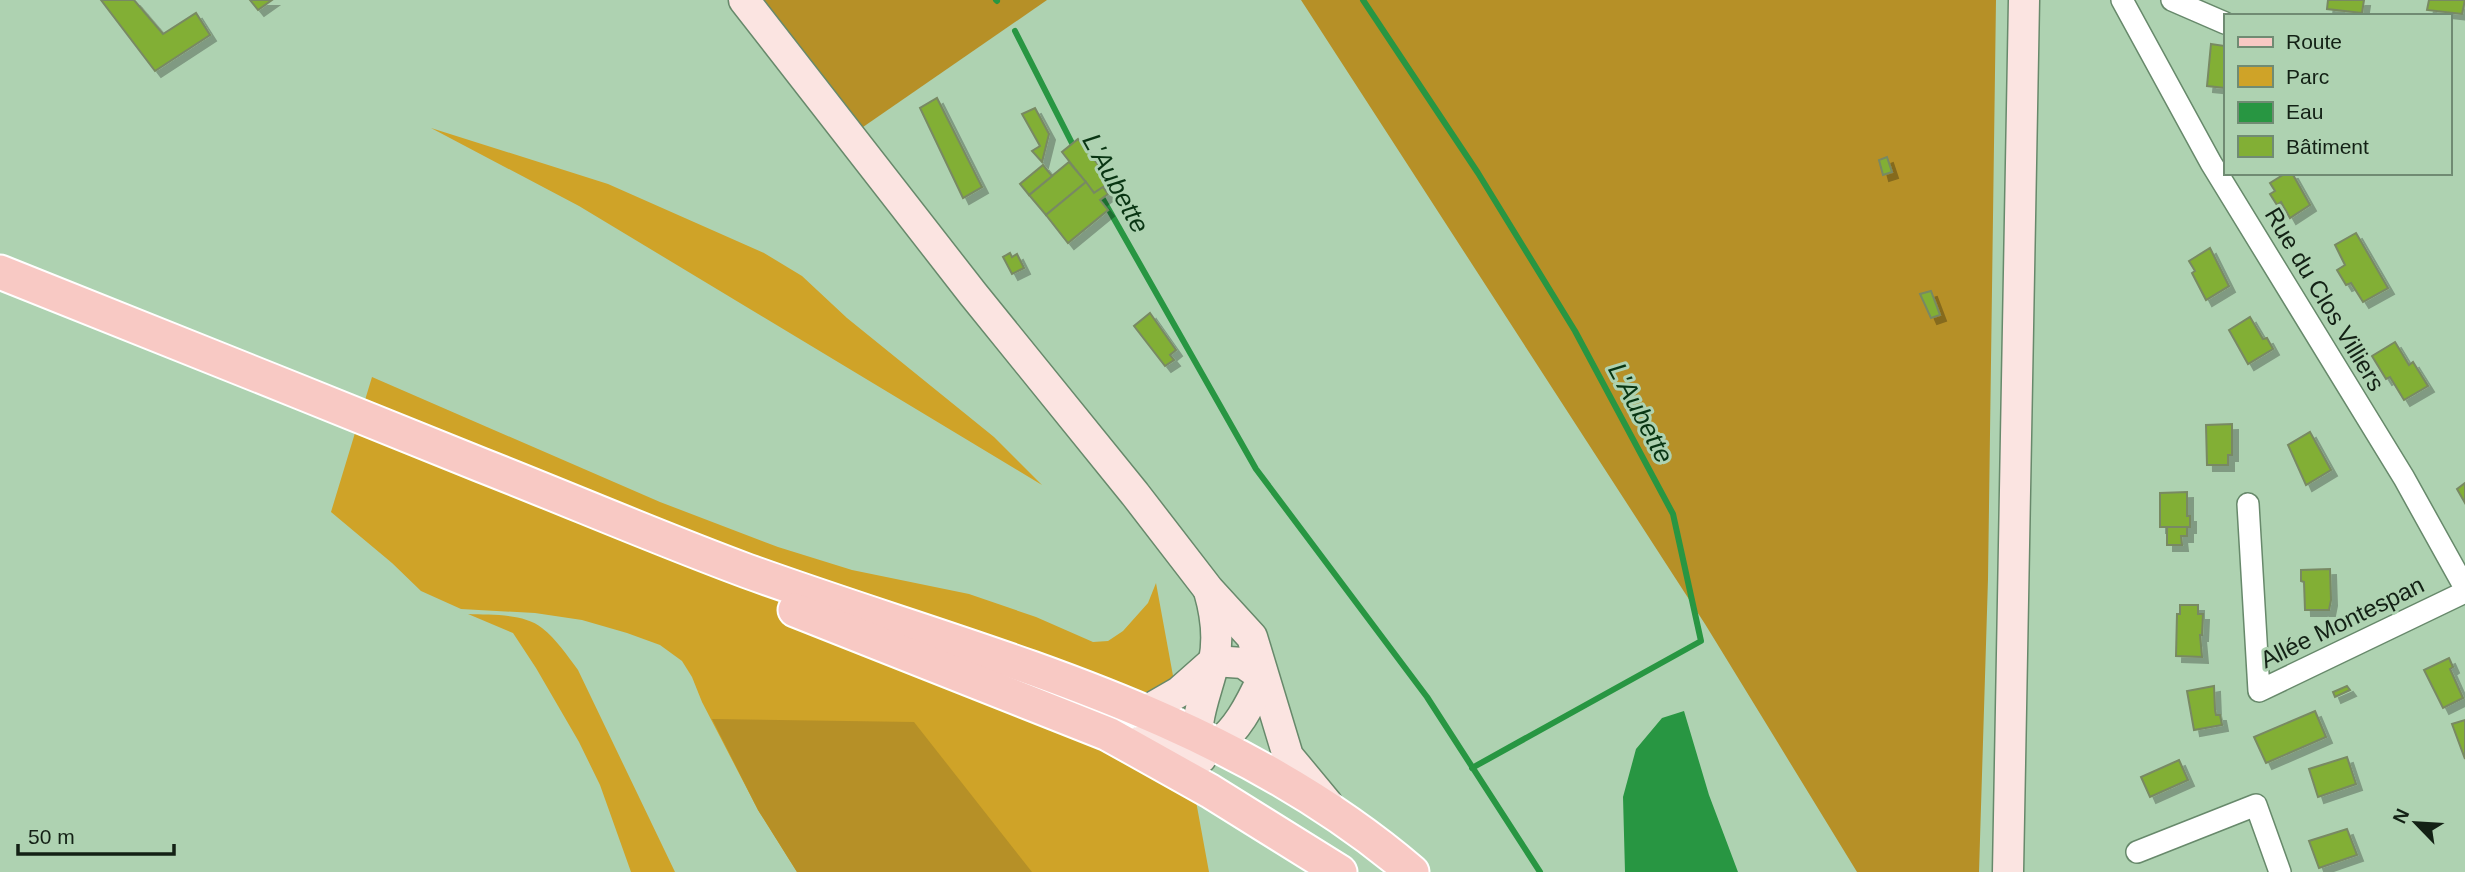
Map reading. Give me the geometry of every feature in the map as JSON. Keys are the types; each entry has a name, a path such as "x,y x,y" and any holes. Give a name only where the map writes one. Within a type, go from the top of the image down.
{"main road":[{"path":"0,272 746,570 1102,693 1146,711 1204,744 1296,787 1412,872"},
{"path":"0,292 1108,734 1210,791 1340,872"}],"street":[{"path":"744,0 973,294 1209,590 1252,636 1288,755 1335,813"},
{"path":"2008,872 2024,0"},
{"path":"2172,0 2224,23"},
{"name":"Rue du Clos Villiers","path":"2130,5 2211,163 2404,478 2465,590"},
{"name":"Allée Montespan","path":"2248,505 2259,691 2465,590"},
{"path":"1209,590 1217,625 1214,661 1202,700 1210,791"},
{"path":"1146,711 1179,692 1214,661 1243,663 1264,677"},
{"path":"1108,734 1119,733 1158,750 1178,754 1233,732 1245,715 1264,677"},
{"path":"2137,852 2256,805 2280,872"}],"green space":[{"path":"431,128 608,184 764,253 802,276 847,318 994,437 1042,485 579,206"},
{"path":"372,377 660,502 778,547 852,570 969,594 1036,617 1093,642 1108,641 1123,631 1148,603 1156,583 1209,872 797,872 758,810 682,661 660,645 582,620 535,613 461,609 421,591 331,512"},
{"path":"468,614 507,616 535,623 561,648 578,670 675,872 631,872 600,785 579,742 536,668 513,633"}],"shaded area":[{"path":"746,0 1047,0 850,136"},
{"path":"1301,0 1996,0 1988,579 1979,872 1857,872 1705,624"},
{"path":"712,719 914,722 1032,872 797,872 758,810"}],"water":[{"path":"1684,711 1709,795 1738,872 1625,872 1623,797 1636,749 1662,718"}],"building":[{"path":"101,0 134,0 163,34 196,13 210,35 155,71"},
{"path":"250,0 272,0 258,10"},
{"path":"2328,0 2364,0 2362,13 2327,9"},
{"path":"2429,0 2465,0 2462,14 2427,10"},
{"path":"2211,44 2224,46 2224,88 2207,86"},
{"path":"937,98 982,187 963,198 920,108"},
{"path":"1035,108 1049,134 1042,162 1032,151 1040,146 1022,114"},
{"path":"1078,139 1107,176 1103,179 1106,185 1094,193 1062,152"},
{"path":"1887,157 1892,172 1883,175 1879,160"},
{"path":"1069,162 1086,182 1046,215 1029,195"},
{"path":"1043,165 1052,176 1029,195 1020,184"},
{"path":"2283,175 2293,175 2310,205 2290,218 2281,202 2277,205 2270,194 2275,191 2270,183"},
{"path":"1086,182 1094,193 1103,187 1108,194 1100,200 1108,210 1068,243 1046,215"},
{"path":"2356,233 2388,288 2363,302 2351,283 2346,285 2337,270 2345,265 2335,245"},
{"path":"2210,248 2229,286 2206,300 2189,261"},
{"path":"1010,253 1012,257 1017,254 1024,268 1012,274 1003,257"},
{"path":"1931,291 1940,315 1931,318 1920,294"},
{"path":"1150,313 1176,350 1170,355 1174,360 1165,366 1134,326"},
{"path":"2250,317 2263,339 2267,338 2273,349 2248,364 2229,330"},
{"path":"2395,342 2409,365 2413,362 2428,386 2404,400 2390,377 2386,379 2372,356"},
{"path":"2232,424 2232,455 2228,455 2228,465 2207,465 2206,425"},
{"path":"2310,432 2331,470 2306,485 2288,445"},
{"path":"2465,483 2465,503 2457,489"},
{"path":"2187,492 2190,527 2160,527 2160,493"},
{"path":"2167,527 2187,527 2187,536 2181,536 2182,545 2167,545"},
{"path":"2330,569 2329,610 2305,610 2301,570"},
{"path":"2180,605 2198,605 2198,614 2203,614 2200,635 2202,657 2176,656 2177,614 2180,614"},
{"path":"2449,658 2453,667 2450,669 2463,698 2443,708 2424,670"},
{"path":"2214,686 2216,715 2220,715 2222,725 2194,730 2187,691"},
{"path":"2347,686 2350,690 2335,697 2333,692"},
{"path":"2315,711 2326,737 2266,763 2254,737"},
{"path":"2465,720 2465,759 2452,724"},
{"path":"2347,757 2356,784 2318,797 2309,769"},
{"path":"2179,760 2188,780 2150,797 2141,777"},
{"path":"2347,829 2357,855 2319,868 2309,841"}],"waterway":[{"name":"L'Aubette","path":"1363,0 1478,173 1575,331 1673,514 1701,641 1472,768"},
{"name":"L'Aubette","path":"1015,31 1076,151"},
{"name":"L'Aubette","path":"1100,194 1256,469 1427,697 1540,872"}]}
